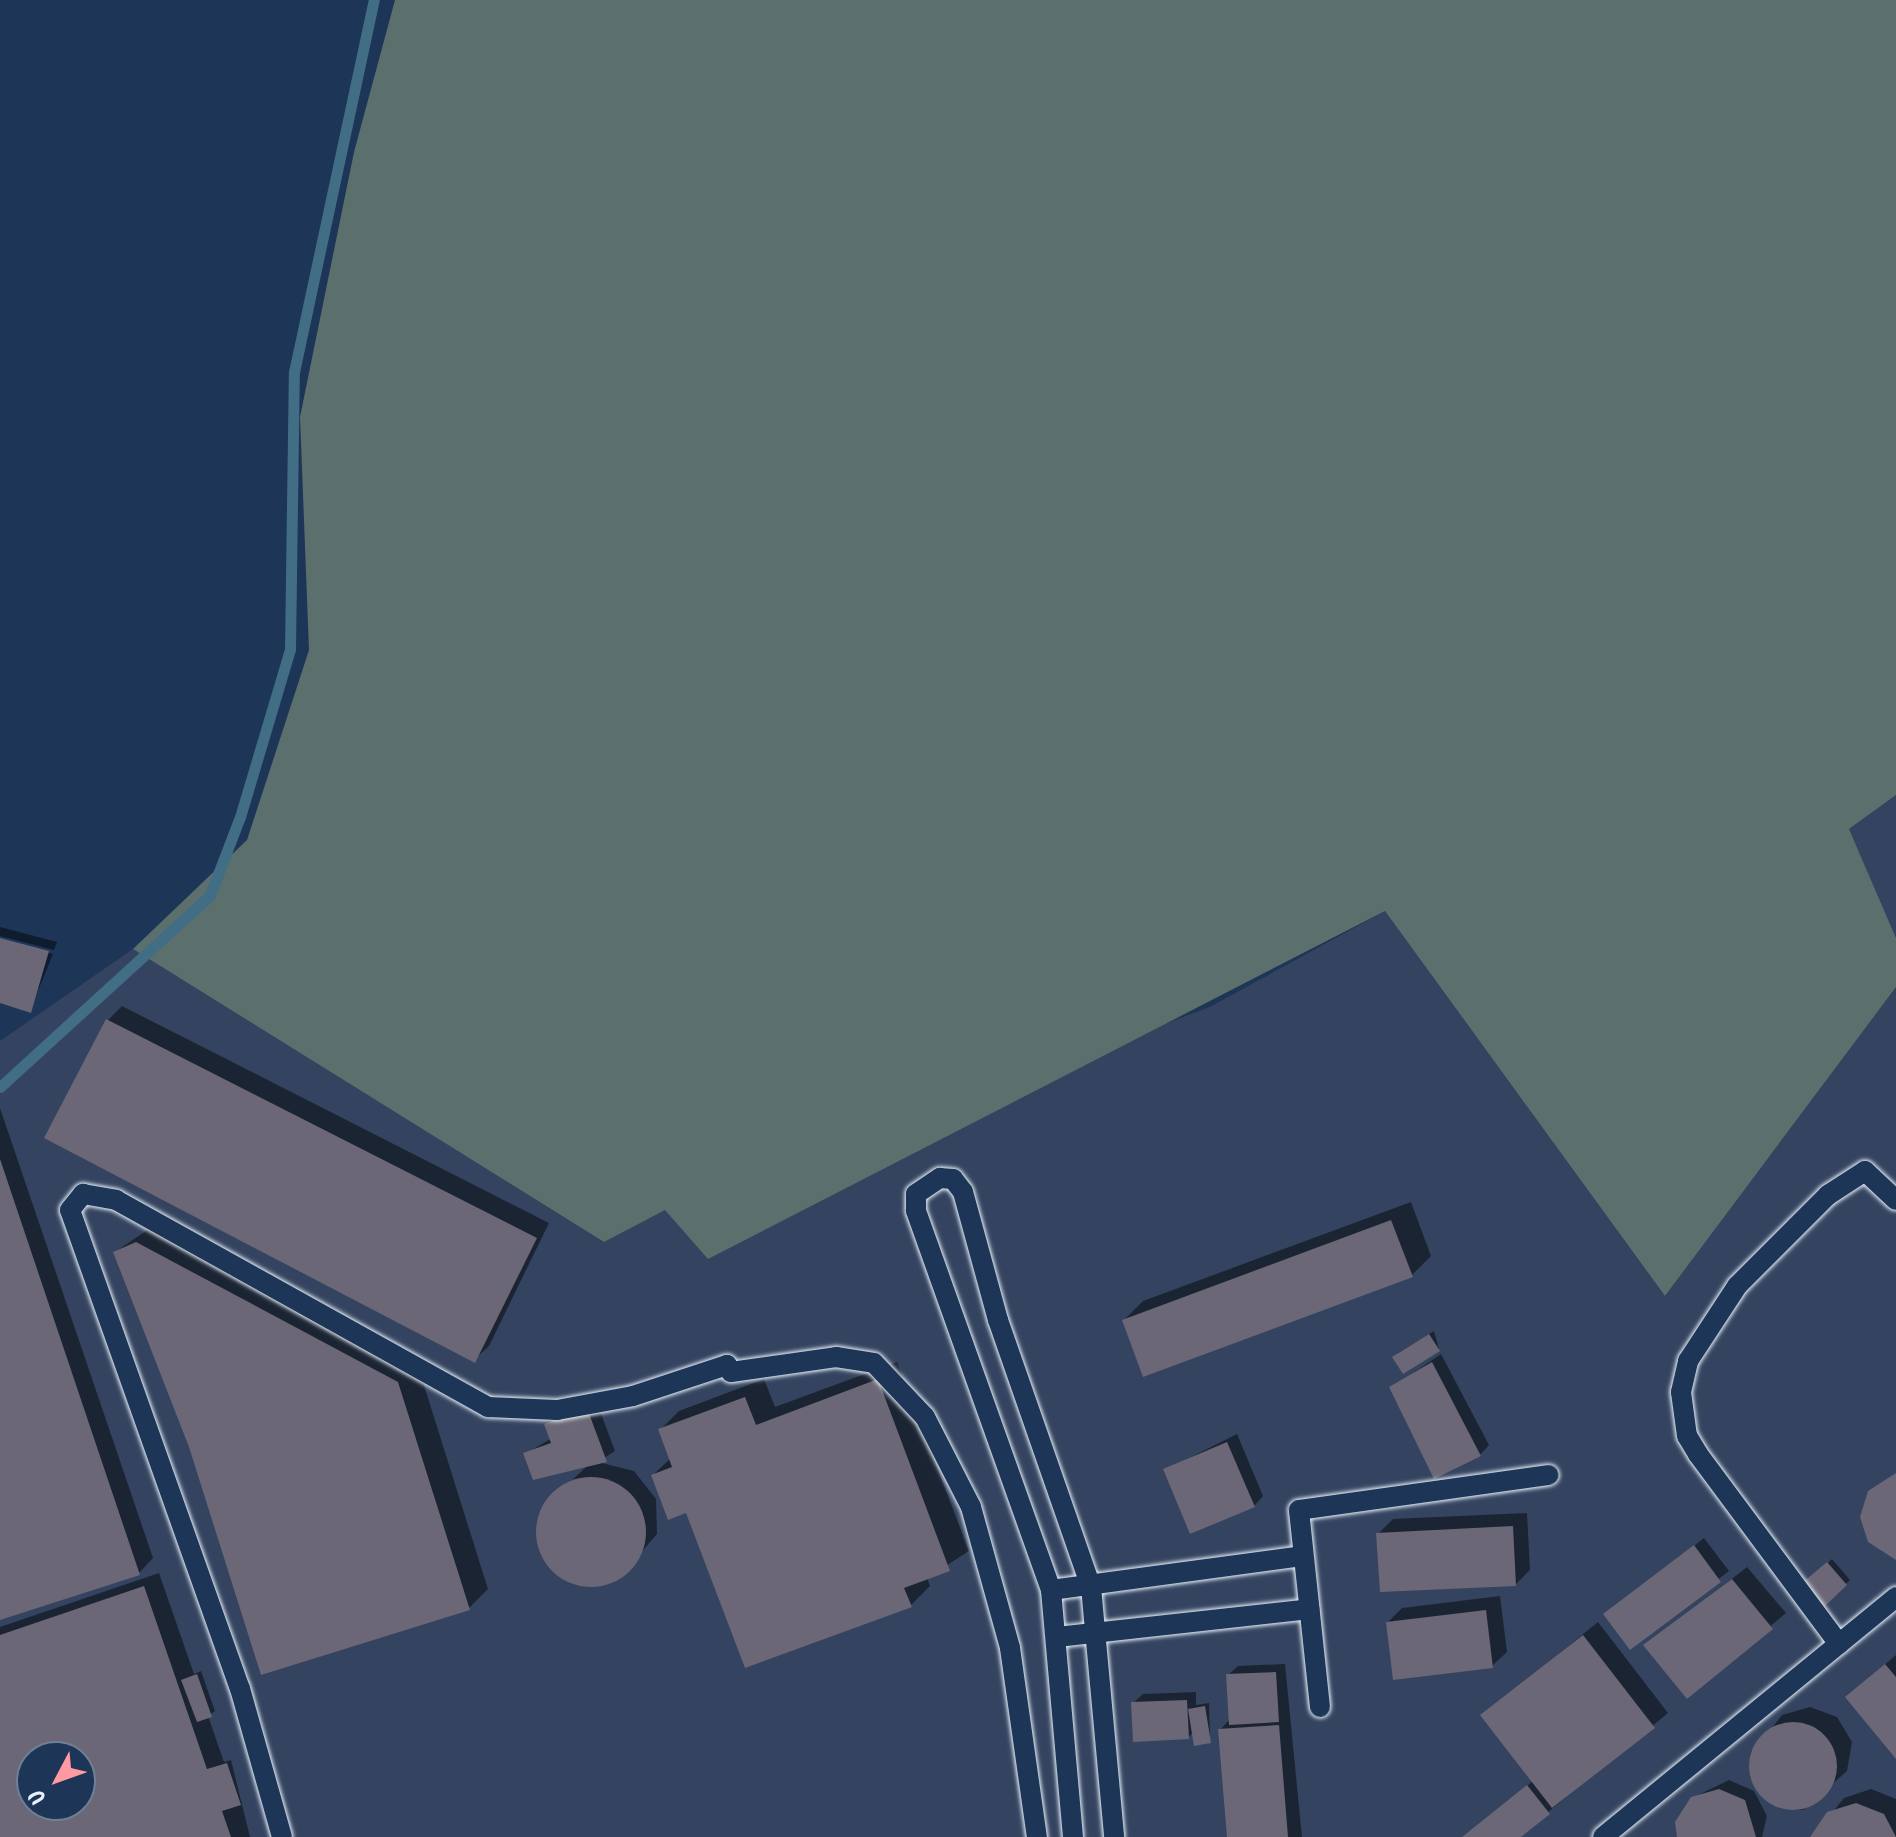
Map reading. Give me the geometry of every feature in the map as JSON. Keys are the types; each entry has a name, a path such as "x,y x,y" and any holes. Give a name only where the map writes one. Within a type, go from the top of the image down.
{"lane":[{"path":"1839,1644 1698,1454 1683,1420 1681,1392 1688,1361 1737,1286 1828,1195 1865,1171 1896,1200"},
{"path":"1073,1837 1051,1590 916,1210 916,1194 940,1178 953,1179 963,1192 998,1320 1091,1587 1099,1631 1114,1837"},
{"path":"282,1837 240,1689 70,1210 83,1194 116,1200 488,1407 588,1404 727,1365 731,1372 836,1357 874,1363 925,1417 971,1507 1010,1648 1037,1837"},
{"path":"1320,1707 1298,1514 1310,1503 1549,1475"},
{"path":"1051,1590 1302,1556"},
{"path":"1603,1837 1896,1597"},
{"path":"1057,1637 1309,1609"}],"shaded area":[{"path":"1896,795 1896,938 1849,829"},
{"path":"1385,911 1665,1296 1896,987 1896,1837 0,1837 0,1041 133,949 604,1242 665,1209 1210,1007"}],"green space":[{"path":"395,0 1896,0 1896,795 1849,829 1896,938 1896,987 1665,1296 1385,911 708,1259 665,1210 604,1242 133,949 247,840 309,650 300,417 354,152"}],"building":[{"path":"0,938 49,951 31,1013 0,1003"},
{"path":"106,1019 537,1238 475,1363 44,1138"},
{"path":"0,1159 140,1575 0,1620"},
{"path":"1391,1220 1413,1277 1143,1377 1122,1320"},
{"path":"136,1242 398,1382 470,1610 261,1675 189,1447 113,1252"},
{"path":"1429,1334 1440,1351 1403,1374 1392,1357"},
{"path":"1432,1362 1481,1456 1434,1479 1389,1387"},
{"path":"878,1379 950,1571 904,1588 912,1607 745,1668 686,1513 668,1520 651,1475 672,1467 658,1429 745,1397 756,1425"},
{"path":"587,1408 607,1462 533,1480 523,1453 551,1443 544,1424"},
{"path":"1227,1442 1255,1507 1190,1534 1163,1469"},
{"path":"1896,1473 1896,1560 1868,1542 1860,1517 1868,1491"},
{"path":"591,1477 612,1481 630,1493 642,1511 646,1532 642,1553 630,1571 612,1583 591,1587 570,1583 552,1571 540,1553 536,1532 540,1511 552,1493 570,1481"},
{"path":"1513,1526 1516,1586 1380,1592 1376,1533"},
{"path":"1694,1545 1721,1582 1630,1650 1603,1614"},
{"path":"1827,1562 1847,1585 1824,1607 1801,1584"},
{"path":"1732,1579 1773,1629 1687,1699 1643,1645"},
{"path":"144,1586 207,1769 227,1763 241,1805 222,1811 231,1837 0,1837 0,1635"},
{"path":"1486,1610 1493,1668 1393,1680 1386,1622"},
{"path":"1583,1635 1655,1728 1552,1808 1480,1715"},
{"path":"1885,1664 1896,1677 1896,1759 1845,1697"},
{"path":"1276,1672 1279,1722 1229,1725 1226,1674"},
{"path":"197,1674 212,1717 197,1722 181,1680"},
{"path":"1187,1700 1189,1739 1133,1742 1131,1702"},
{"path":"1205,1706 1211,1743 1194,1746 1188,1709"},
{"path":"1793,1722 1818,1729 1830,1741 1837,1766 1830,1791 1818,1803 1793,1810 1768,1803 1756,1791 1749,1766 1756,1741 1768,1729"},
{"path":"1279,1725 1288,1837 1227,1837 1218,1729"},
{"path":"1527,1785 1550,1814 1521,1837 1462,1837"},
{"path":"1719,1789 1745,1800 1756,1837 1677,1837 1675,1822 1691,1797"},
{"path":"1856,1803 1884,1814 1896,1837 1810,1837 1827,1812"}],"waterway":[{"path":"0,1087 210,895 240,817 290,649 294,372 374,0"}]}
